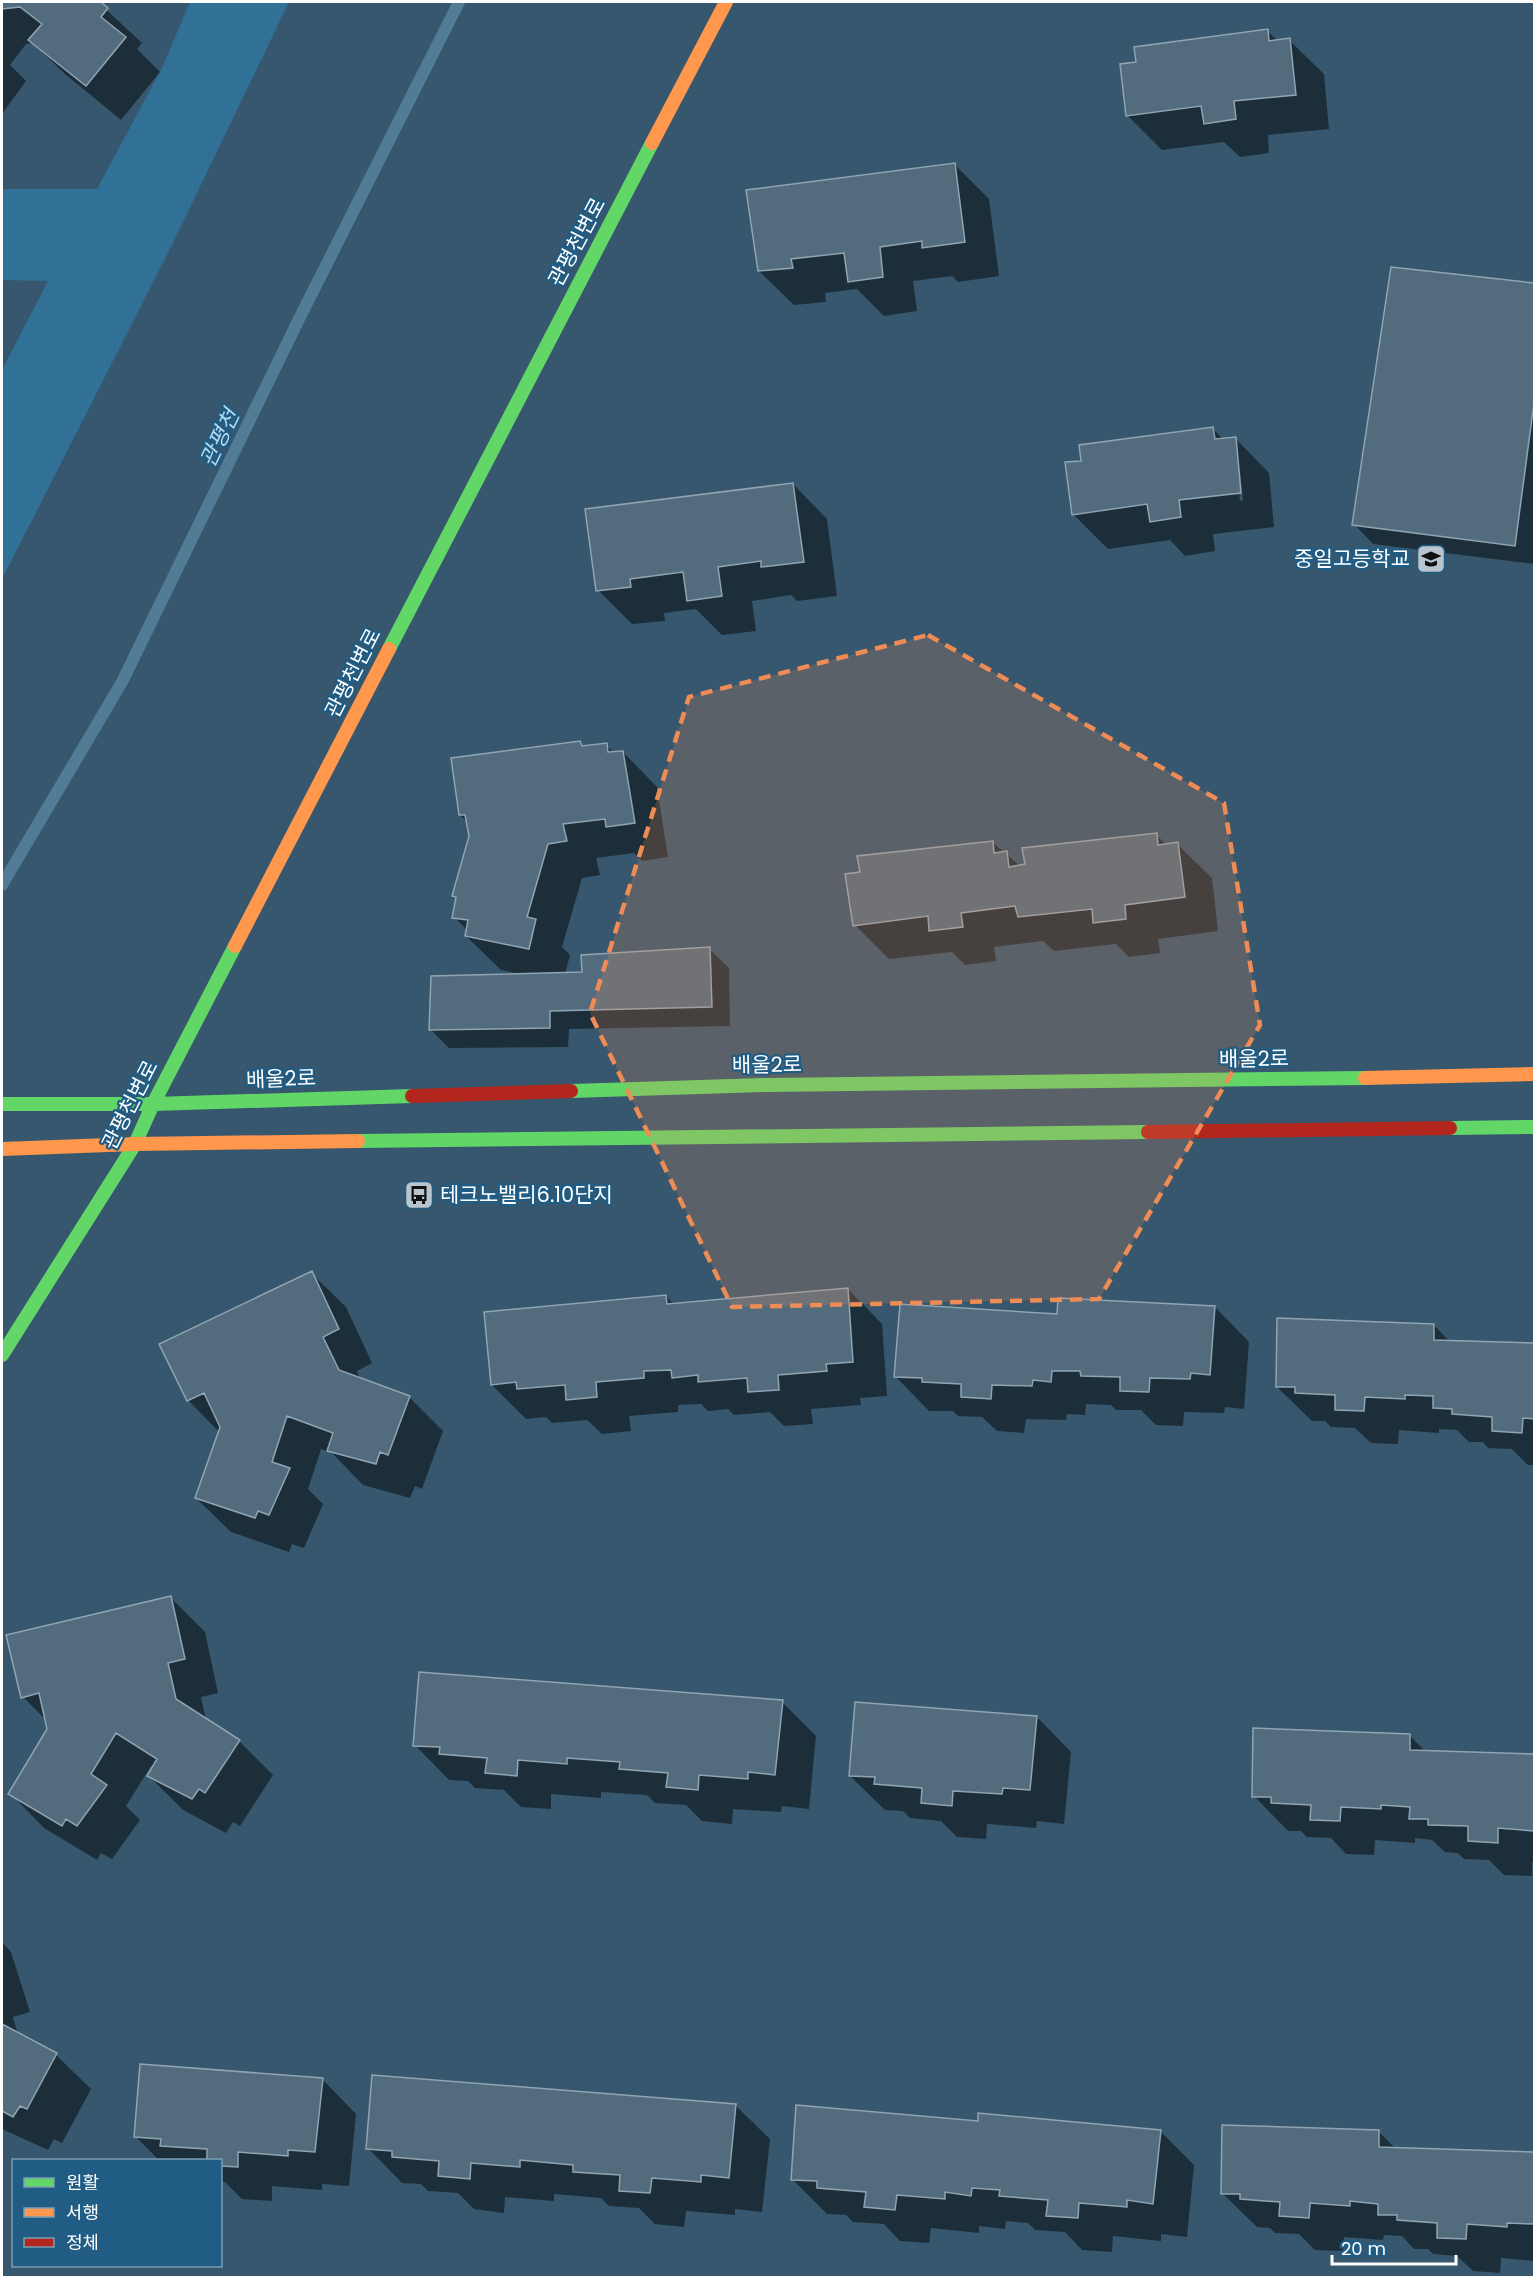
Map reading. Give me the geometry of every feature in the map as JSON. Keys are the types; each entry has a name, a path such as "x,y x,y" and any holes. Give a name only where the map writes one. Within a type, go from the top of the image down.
{"main road":[{"name":"관평천변로","path":"2,1355 135,1144 153,1104 726,2"},
{"name":"배울2로","path":"2,1104 41,1106 153,1104 767,1085 1296,1080 1534,1074"},
{"path":"2,1149 135,1144 1534,1127"}],"highlighted area":[{"path":"928,635 1224,803 1260,1025 1099,1299 732,1307 590,1013 689,697"}],"shaded area":[{"path":"190,2 289,2 169,251 2,579 2,370 48,281 2,280 2,189 97,189 162,68"}],"building":[{"path":"2,2 101,2 108,8 101,17 126,37 86,86 28,40 42,24 20,7 2,9"},
{"path":"1268,29 1269,41 1290,38 1296,95 1234,101 1236,119 1204,124 1201,106 1126,116 1120,64 1136,62 1134,47"},
{"path":"955,163 965,242 922,248 922,241 880,247 883,277 848,282 844,253 791,259 793,268 758,271 746,190"},
{"path":"1391,267 1534,283 1534,403 1515,546 1352,525"},
{"path":"1213,427 1215,439 1236,437 1241,493 1179,500 1181,517 1150,522 1147,504 1072,515 1065,462 1081,461 1079,445"},
{"path":"793,483 804,562 761,567 761,561 718,567 722,596 687,601 683,572 630,579 631,587 596,591 585,509"},
{"path":"580,741 582,746 607,743 608,752 623,751 635,823 606,827 605,819 563,824 567,841 548,844 527,917 536,919 529,949 465,936 468,920 452,918 456,897 452,896 469,836 465,815 459,815 451,758"},
{"path":"1157,833 1158,845 1178,842 1185,897 1125,905 1126,919 1093,923 1092,909 1018,917 1015,906 961,913 963,927 929,931 928,916 853,926 845,874 860,872 857,856 993,841 994,853 1007,851 1009,867 1025,864 1022,848"},
{"path":"710,947 712,1007 550,1011 550,1028 429,1030 431,976 582,972 581,955"},
{"path":"312,1271 339,1329 323,1337 339,1370 410,1396 388,1455 380,1452 376,1464 327,1451 333,1433 287,1416 272,1462 290,1468 269,1515 258,1511 255,1518 195,1498 220,1427 204,1393 187,1401 159,1344"},
{"path":"848,1288 853,1362 826,1364 827,1371 778,1375 779,1390 748,1392 747,1378 698,1382 698,1375 672,1378 671,1370 644,1371 644,1378 596,1382 597,1397 566,1400 565,1385 517,1389 516,1382 491,1385 484,1312 666,1295 667,1304"},
{"path":"1058,1298 1215,1306 1210,1375 1191,1373 1190,1379 1150,1378 1149,1392 1120,1391 1120,1377 1081,1376 1080,1371 1052,1371 1051,1382 1033,1380 1032,1386 992,1385 991,1399 961,1397 961,1384 922,1382 922,1378 894,1377 900,1304 1057,1314"},
{"path":"1277,1318 1434,1324 1434,1340 1534,1343 1534,1419 1523,1418 1522,1433 1492,1431 1492,1417 1452,1414 1452,1409 1433,1408 1433,1396 1405,1395 1405,1399 1365,1397 1364,1411 1335,1410 1335,1395 1295,1393 1295,1387 1276,1387"},
{"path":"171,1596 185,1659 168,1663 176,1699 240,1740 205,1793 199,1789 192,1799 147,1776 157,1759 116,1733 91,1774 107,1785 77,1826 66,1819 62,1826 8,1794 47,1729 39,1693 21,1698 6,1635"},
{"path":"419,1672 783,1700 775,1775 748,1772 748,1779 699,1775 698,1790 666,1787 668,1773 619,1769 620,1762 567,1758 567,1764 518,1760 517,1776 485,1773 487,1758 439,1754 440,1747 413,1746"},
{"path":"855,1702 1037,1716 1030,1790 1003,1788 1002,1794 953,1791 952,1806 921,1803 922,1788 874,1784 875,1777 849,1776"},
{"path":"1253,1728 1410,1734 1410,1750 1534,1754 1534,1831 1498,1828 1498,1843 1468,1841 1468,1826 1428,1825 1428,1819 1409,1819 1410,1807 1381,1805 1381,1809 1341,1807 1340,1821 1310,1820 1311,1805 1271,1803 1271,1797 1252,1797"},
{"path":"2,2024 57,2053 27,2109 20,2106 13,2117 2,2111"},
{"path":"140,2064 323,2078 315,2152 288,2150 288,2156 238,2152 238,2167 222,2166 222,2159 207,2159 207,2149 160,2146 161,2139 134,2137"},
{"path":"372,2075 736,2104 729,2178 701,2175 701,2182 652,2178 650,2193 619,2191 620,2175 573,2172 573,2165 520,2160 520,2167 471,2163 470,2179 438,2176 439,2161 392,2157 392,2151 366,2149"},
{"path":"796,2105 978,2121 978,2113 1161,2130 1153,2204 1127,2200 1127,2207 1079,2203 1078,2218 1046,2216 1048,2200 999,2196 1000,2190 972,2188 971,2196 945,2192 945,2199 897,2195 895,2210 864,2207 866,2192 817,2188 817,2181 791,2180"},
{"path":"1222,2125 1379,2130 1379,2147 1534,2152 1534,2224 1507,2223 1507,2227 1467,2224 1466,2239 1437,2238 1437,2223 1397,2220 1397,2215 1378,2215 1378,2204 1350,2201 1350,2206 1310,2203 1309,2218 1279,2216 1280,2202 1240,2199 1240,2194 1221,2194"}],"waterway":[{"name":"관평천","path":"2,885 122,682 300,317 459,2"}],"traffic: fast":[{"path":"389,649 652,143"},
{"path":"2,1355 135,1144 153,1104 235,946"},
{"path":"571,1091 767,1085 1365,1078"},
{"path":"2,1104 153,1104 412,1096"},
{"path":"1450,1128 1534,1127"},
{"path":"358,1141 1148,1132"}],"traffic: slow":[{"path":"652,143 726,2"},
{"path":"235,946 389,649"},
{"path":"1365,1078 1534,1074"},
{"path":"2,1149 135,1144 358,1141"}],"traffic: jam":[{"path":"412,1096 571,1091"},
{"path":"1148,1132 1450,1128"}],"place":[{"name":"중일고등학교","path":"1431,559"},
{"name":"테크노밸리6.10단지","path":"419,1195"}]}
